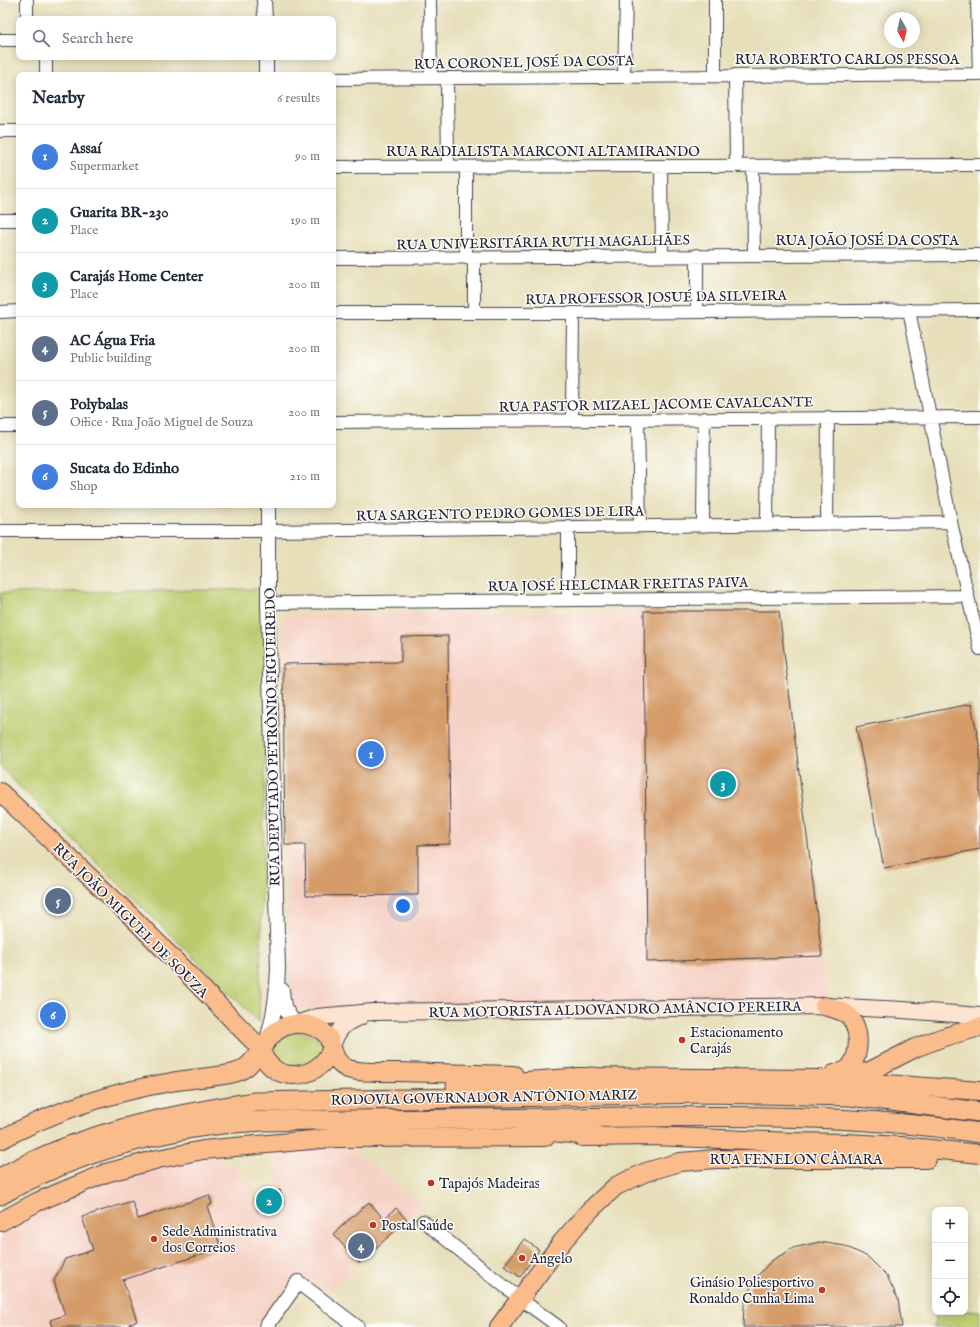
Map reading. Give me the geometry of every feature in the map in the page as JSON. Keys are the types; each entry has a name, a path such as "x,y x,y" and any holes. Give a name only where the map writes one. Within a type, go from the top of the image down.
{"highway":[{"path":"370,1099 461,1086 593,1077"},
{"name":"RODOVIA GOVERNADOR ANTÔNIO MARIZ","path":"0,1178 20,1167 104,1133 182,1113 255,1102 707,1093 850,1096 980,1112"},
{"name":"RODOVIA GOVERNADOR ANTÔNIO MARIZ","path":"0,1195 26,1180 109,1148 188,1129 255,1122 385,1119 806,1118 924,1124 980,1133"},
{"path":"385,1119 546,1130 597,1136"}],"main road":[{"name":"RUA JOÃO MIGUEL DE SOUZA","path":"0,792 264,1044"},
{"path":"820,1079 848,1069 857,1055 858,1038 854,1024 846,1014 824,1006"},
{"name":"RUA MOTORISTA ALDOVANDRO AMÂNCIO PEREIRA","path":"295,1024 317,1018 373,1012 824,1006 856,1009 902,1019 980,1025"},
{"name":"RUA MOTORISTA ALDOVANDRO AMÂNCIO PEREIRA","path":"331,1050 339,1029 346,1023 373,1012"},
{"path":"0,1140 51,1117 99,1100 170,1082 235,1073 254,1059 264,1044 279,1030 295,1024 309,1026 320,1030 327,1036 331,1050 339,1063 348,1069 380,1072 593,1077 820,1079 980,1091"},
{"path":"820,1079 868,1072 915,1048 980,1025"},
{"path":"264,1044 263,1060 272,1069 286,1075 303,1074 313,1071 322,1066 331,1050"},
{"path":"0,1222 37,1202 106,1173 158,1159 203,1150 333,1138 653,1136 854,1143 980,1154"},
{"name":"RUA FENELON CÂMARA","path":"499,1327 519,1298 562,1242 589,1211 616,1186 646,1172 680,1162 716,1158 980,1159"}],"street":[{"path":"27,0 27,16"},
{"path":"264,0 265,16"},
{"path":"430,0 431,78"},
{"path":"624,76 626,0"},
{"path":"715,0 715,75"},
{"path":"977,0 979,74"},
{"path":"0,40 16,40"},
{"path":"46,60 46,72"},
{"path":"266,60 266,72"},
{"name":"RUA ROBERTO CARLOS PESSOA","path":"715,75 979,74"},
{"name":"RUA CORONEL JOSÉ DA COSTA","path":"336,79 715,75"},
{"path":"735,75 736,165"},
{"path":"447,78 448,166"},
{"path":"0,131 16,131"},
{"name":"RUA RADIALISTA MARCONI ALTAMIRANDO","path":"336,167 980,164"},
{"path":"661,166 662,256"},
{"path":"752,166 754,256"},
{"path":"466,167 474,313"},
{"path":"0,220 16,220"},
{"path":"697,255 697,311"},
{"name":"RUA UNIVERSITÁRIA RUTH MAGALHÃES","path":"336,258 697,255 754,256"},
{"name":"RUA JOÃO JOSÉ DA COSTA","path":"754,256 980,255"},
{"path":"909,310 951,522 980,649"},
{"name":"RUA PROFESSOR JOSUÉ DA SILVEIRA","path":"336,313 980,310"},
{"path":"0,312 16,311"},
{"path":"572,420 573,313"},
{"path":"827,524 828,417"},
{"name":"RUA PASTOR MIZAEL JACOME CAVALCANTE","path":"336,422 980,417"},
{"path":"703,526 704,418"},
{"path":"767,525 768,418"},
{"path":"638,420 640,526"},
{"path":"0,426 16,426"},
{"name":"RUA DEPUTADO PETRÔNIO FIGUEIREDO","path":"264,1044 273,1023 278,968 268,603 268,508"},
{"name":"RUA SARGENTO PEDRO GOMES DE LIRA","path":"0,531 703,526 951,522"},
{"path":"568,526 568,600"},
{"name":"RUA JOSÉ HELCIMAR FREITAS PAIVA","path":"268,603 968,596"},
{"name":"RUA DEPUTADO PETRÔNIO FIGUEIREDO","path":"278,968 284,1007 295,1024"},
{"path":"424,1221 519,1298 559,1327"},
{"path":"266,1327 298,1282 357,1327"}],"shaded area":[{"path":"779,611 828,1003 461,1008 292,1008 285,845 283,615"},
{"path":"290,1146 348,1146 423,1205 326,1293 301,1275 295,1283 291,1281 257,1327 0,1327 0,1231 15,1221 108,1180 209,1156 235,1168 251,1184 255,1198 280,1190 275,1174 275,1165 280,1155"}],"green space":[{"path":"269,589 259,1022 0,767 0,593"},
{"path":"297,1031 320,1038 325,1048 309,1067 278,1067 271,1051 275,1043 281,1038"},
{"path":"968,1311 980,1311 980,1327 934,1327 936,1315 968,1315"}],"building":[{"path":"644,611 779,611 822,956 647,962"},
{"path":"448,636 450,844 418,845 418,895 306,896 305,845 285,845 283,664 401,662 401,637"},
{"path":"971,704 980,748 980,849 884,868 856,727"},
{"path":"280,1190 284,1204 259,1211 255,1198"},
{"path":"209,1195 212,1204 207,1206 221,1248 123,1280 137,1321 129,1324 130,1327 52,1327 50,1320 65,1315 54,1281 65,1259 93,1250 82,1217 132,1201 138,1219"},
{"name":"Postal Saúde","path":"369,1202 384,1219 396,1208 407,1220 359,1263 333,1234"},
{"name":"Angelo","path":"524,1239 539,1250 520,1277 504,1266"},
{"name":"Ginásio Poliesportivo Ronaldo Cunha Lima","path":"819,1242 845,1246 868,1257 887,1276 898,1299 902,1327 743,1327 744,1305 753,1281 771,1261 793,1248"}],"place":[{"name":"Assaí","path":"371,754"},
{"name":"Carajás Home Center","path":"723,784"},
{"name":"Polybalas","path":"58,901"},
{"name":"Sucata do Edinho","path":"53,1015"},
{"name":"Estacionamento Carajás","path":"682,1040"},
{"name":"Tapajós Madeiras","path":"431,1183"},
{"name":"Guarita BR-230","path":"269,1201"},
{"name":"Postal Saúde","path":"373,1225"},
{"name":"Sede Administrativa dos Correios","path":"154,1239"},
{"name":"AC Água Fria","path":"361,1246"},
{"name":"Angelo","path":"522,1258"},
{"name":"Ginásio Poliesportivo Ronaldo Cunha Lima","path":"822,1290"}]}
